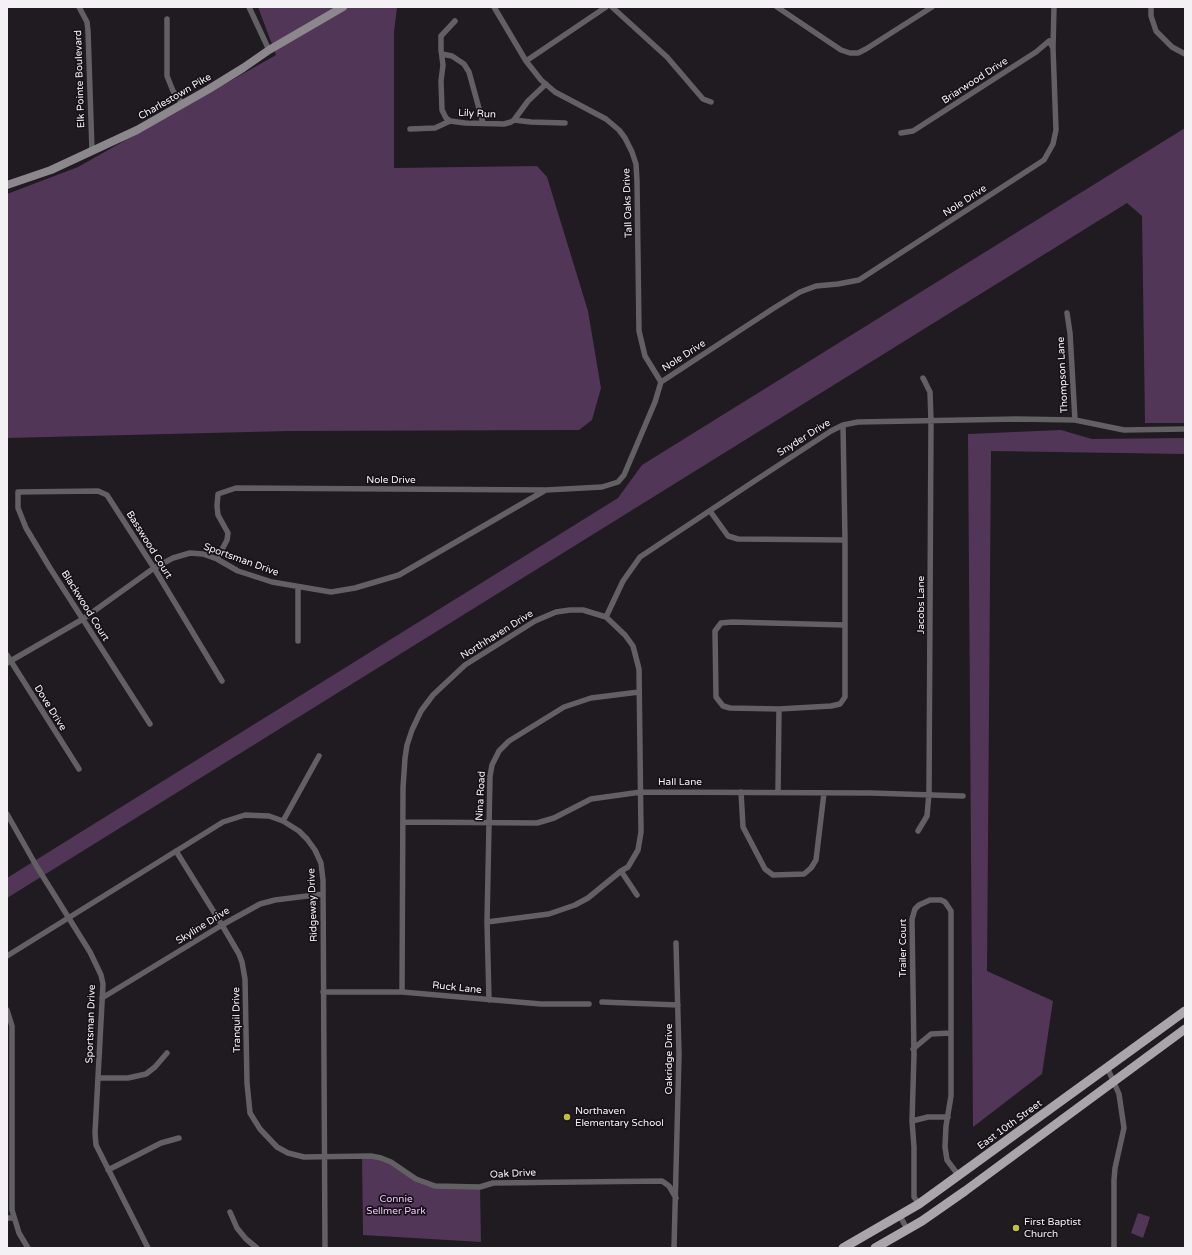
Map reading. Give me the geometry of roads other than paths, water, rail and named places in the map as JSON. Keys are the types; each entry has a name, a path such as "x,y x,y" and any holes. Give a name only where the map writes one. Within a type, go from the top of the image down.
{"main road":[{"name":"East 10th Street","path":"842,1248 900,1216 959,1176 1185,1011"},
{"path":"875,1248 965,1191 1185,1029"}],"street":[{"name":"Elk Pointe Boulevard","path":"79,7 87,22 88,31 92,151"},
{"path":"249,7 269,50"},
{"name":"Charlestown Pike","path":"7,185 51,170 137,130 237,72 269,50 343,7"},
{"name":"Tall Oaks Drive","path":"494,7 526,61 537,76 555,92 606,119 622,134 632,152 636,164 637,181 639,331 645,356 661,382"},
{"path":"526,61 606,7"},
{"path":"612,7 667,57 703,99 711,102"},
{"path":"776,7 841,50 850,53 858,53 866,49 932,7"},
{"name":"Nole Drive","path":"216,559 227,540 228,533 218,511 218,494 236,488 546,490 602,486 618,482 624,475 655,402 661,382 800,292 816,286 859,280 1044,160 1053,144 1056,130 1053,48 1054,7"},
{"path":"1150,7 1156,31 1172,47 1185,54"},
{"path":"167,20 167,76 173,91 182,103"},
{"name":"Lily Run","path":"455,21 441,36 443,65 441,81 442,110 446,118 450,121 465,123 504,124 514,120 565,123"},
{"name":"Briarwood Drive","path":"901,132 913,131 1036,52 1049,41 1053,48"},
{"path":"442,54 452,56 464,64 469,72 483,123"},
{"path":"514,120 528,101 546,84"},
{"path":"410,129 435,128 450,121"},
{"name":"Thompson Lane","path":"1067,313 1070,333 1074,420 1124,430 1185,429"},
{"name":"Jacobs Lane","path":"918,831 927,816 929,796 931,421 930,392 923,378"},
{"name":"Snyder Drive","path":"606,617 623,581 640,557 831,431 843,425 858,422 1017,419 1074,420"},
{"path":"843,425 845,540 845,625 845,697 840,704 831,706 780,709 730,708 723,706 716,697 715,631 721,623 845,625"},
{"name":"Sportsman Drive","path":"9,662 83,619 154,568 173,558 190,553 203,554 238,571 272,582 331,592 355,588 399,575 512,508 546,490"},
{"name":"Basswood Court","path":"18,492 98,491 107,495 154,568 222,681"},
{"name":"Blackwood Court","path":"18,492 18,508 26,528 150,724"},
{"path":"710,511 728,536 738,539 845,540"},
{"path":"298,587 298,641"},
{"name":"Northhaven Drive","path":"402,992 403,788 407,745 421,710 433,694 466,665 536,621 556,612 570,610 583,610 606,617 625,635 633,646 640,669 641,832 638,850 628,867 588,898 575,905 549,914 487,922"},
{"name":"Dove Drive","path":"7,655 9,662 78,769"},
{"name":"Nina Road","path":"489,1000 487,922 490,776 492,765 499,751 504,745 564,707 591,698 639,692"},
{"path":"778,792 780,709"},
{"path":"283,821 319,756"},
{"name":"Hall Lane","path":"404,822 489,824 537,823 544,822 591,799 641,792 778,792 963,796"},
{"path":"741,792 743,827 766,869 773,875 804,874 814,864 816,860 824,793"},
{"name":"Sportsman Drive","path":"7,814 9,822 90,952 101,975 103,984 95,1133 96,1145 148,1248"},
{"name":"Ridgeway Drive","path":"7,956 223,822 245,815 269,816 283,821 299,831 315,850 321,863 323,880 323,992 326,1157 325,1248"},
{"name":"Tranquil Drive","path":"176,851 222,925 242,962 245,979 247,1083 250,1113 260,1129 271,1142 288,1153 304,1157 326,1157"},
{"path":"621,871 637,895"},
{"name":"Skyline Drive","path":"102,998 222,925 260,904 275,900 323,894"},
{"name":"Trailer Court","path":"918,1204 914,1197 914,1147 912,1121 914,1049 912,919 915,909 919,905 930,900 941,900 945,902 951,911 951,1096 945,1136 947,1160 959,1176"},
{"name":"Oakridge Drive","path":"674,1248 679,1054 676,942"},
{"name":"Ruck Lane","path":"323,992 402,992 541,1004 589,1004"},
{"path":"602,1002 678,1004"},
{"path":"7,1010 12,1026 9,1149 12,1210 19,1233 28,1248"},
{"path":"914,1049 931,1034 951,1033"},
{"path":"98,1078 128,1078 146,1074 155,1067 167,1053"},
{"path":"1107,1067 1119,1094 1124,1128 1115,1168 1114,1248"},
{"path":"912,1121 928,1117 948,1117"},
{"path":"108,1170 161,1143 179,1138"},
{"name":"Oak Drive","path":"326,1157 371,1156 380,1158 391,1162 416,1179 435,1186 480,1186 493,1183 662,1181 669,1186 676,1198"},
{"path":"230,1212 237,1228 246,1239 257,1248"},
{"path":"900,1216 907,1229"},
{"path":"7,1218 14,1218"}],"place":[{"name":"Northaven Elementary School","path":"567,1117"},
{"name":"First Baptist Church","path":"1016,1228"}],"park label":[{"name":"Connie Sellmer Park","path":"396,1204"}]}
